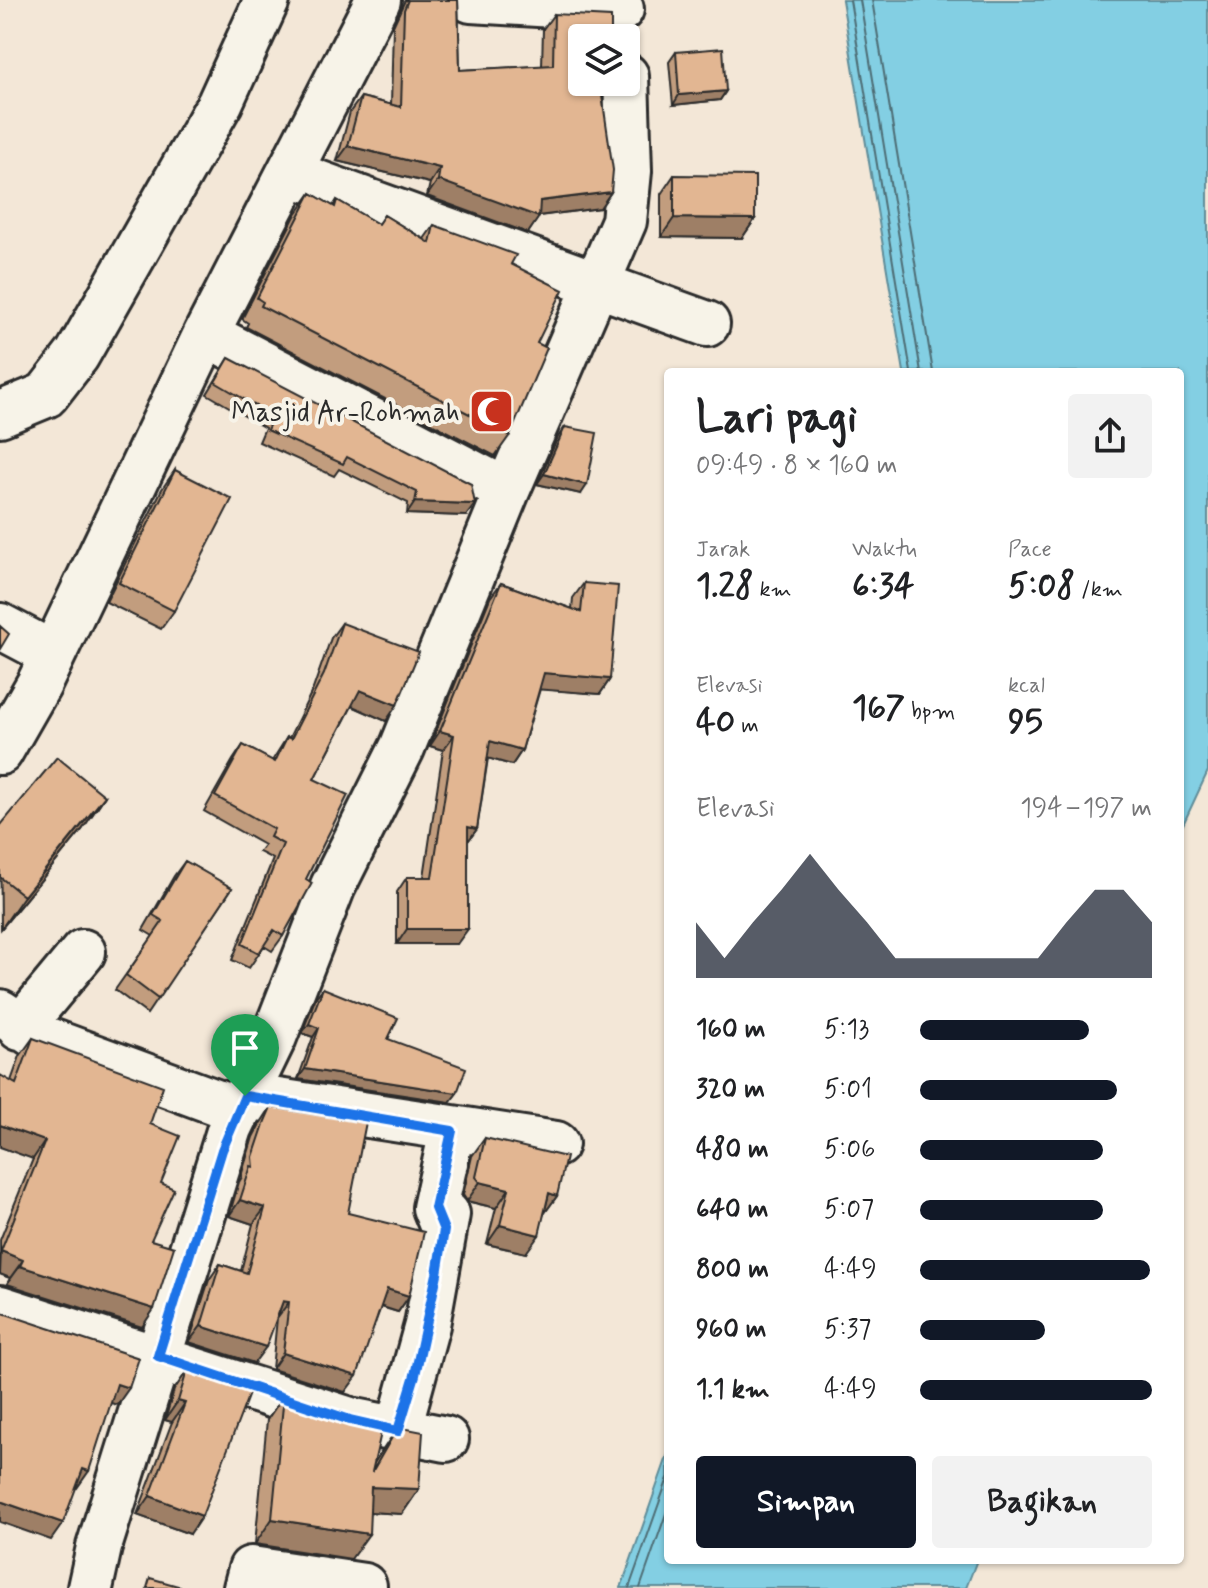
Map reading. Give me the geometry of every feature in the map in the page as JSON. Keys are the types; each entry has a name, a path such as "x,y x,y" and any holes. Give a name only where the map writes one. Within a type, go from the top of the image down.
{"street":[{"path":"0,414 46,395 77,355 220,103 267,0"},
{"path":"0,752 53,654 206,334 378,0"},
{"path":"471,0 622,16"},
{"path":"90,1588 99,1547 158,1356 241,1103 274,1037 333,886 402,748 507,491 624,221 628,202 626,96"},
{"path":"290,173 596,287 707,324"},
{"path":"206,334 507,491"},
{"path":"0,626 53,654"},
{"path":"83,952 10,1020 241,1103 556,1144"},
{"path":"398,1431 427,1325 446,1222 435,1208 452,1131"},
{"path":"0,1308 158,1356 350,1420 446,1439"},
{"path":"246,1588 251,1569 364,1586"}],"water":[{"path":"842,0 1208,0 1208,771 1184,822 1184,368 903,368"},
{"path":"664,1465 664,1564 975,1564 966,1588 621,1588"}],"building":[{"path":"408,0 458,0 460,70 553,65 554,14 611,17 611,24 568,24 568,96 602,96 613,170 611,192 540,201 539,217 438,180 440,168 348,146 361,97 401,107 404,10"},
{"path":"723,48 726,91 679,95 676,52"},
{"path":"674,175 755,176 755,219 674,218"},
{"path":"311,193 335,207 337,200 378,224 384,215 430,243 434,225 516,255 511,264 563,290 537,343 547,348 510,435 261,306 263,302 257,298"},
{"path":"229,358 471,484 475,504 415,502 417,492 347,457 343,464 267,430 273,416 215,382"},
{"path":"565,427 597,433 587,485 544,474"},
{"path":"175,470 232,499 174,611 119,583"},
{"path":"501,583 581,612 584,583 618,586 610,679 544,673 522,750 490,741 477,829 468,827 468,929 407,929 407,877 432,877 454,735 440,731"},
{"path":"342,623 419,652 397,705 360,690 314,779 348,795 306,879 312,883 283,936 274,930 259,953 242,944 283,844 270,837 274,829 215,796 243,745 275,762 287,737 291,739 324,674"},
{"path":"0,626 9,634 0,649"},
{"path":"57,757 105,796 24,896 0,877 0,826"},
{"path":"185,861 232,888 158,999 126,975 163,921 153,915"},
{"path":"323,988 398,1018 388,1039 466,1068 457,1093 305,1069 319,1028 309,1024"},
{"path":"33,1038 163,1086 150,1124 180,1136 161,1183 174,1189 151,1240 174,1247 154,1309 20,1266 23,1260 1,1251 45,1141 0,1125 0,1075 16,1084"},
{"path":"271,1107 366,1122 348,1213 424,1232 409,1296 387,1289 357,1376 283,1353 289,1302 283,1301 266,1347 201,1326 220,1264 247,1273 265,1208 240,1200 251,1166 254,1167 253,1157"},
{"path":"485,1138 566,1157 557,1196 549,1193 539,1235 500,1225 509,1189 480,1182 476,1177"},
{"path":"0,1312 139,1358 129,1388 117,1384 89,1471 83,1469 63,1523 0,1501"},
{"path":"187,1371 250,1391 202,1516 150,1496 185,1403 178,1401"},
{"path":"284,1395 383,1424 372,1472 398,1427 423,1432 419,1489 371,1487 369,1534 272,1519"},
{"path":"150,1578 185,1588 147,1588"}],"place":[{"name":"Masjid Ar-Rohmah","path":"491,411"}],"route":[{"path":"245,1096 452,1131 435,1208 444,1230 437,1274 415,1375 398,1431 350,1420 158,1356 222,1150 245,1096"}]}
